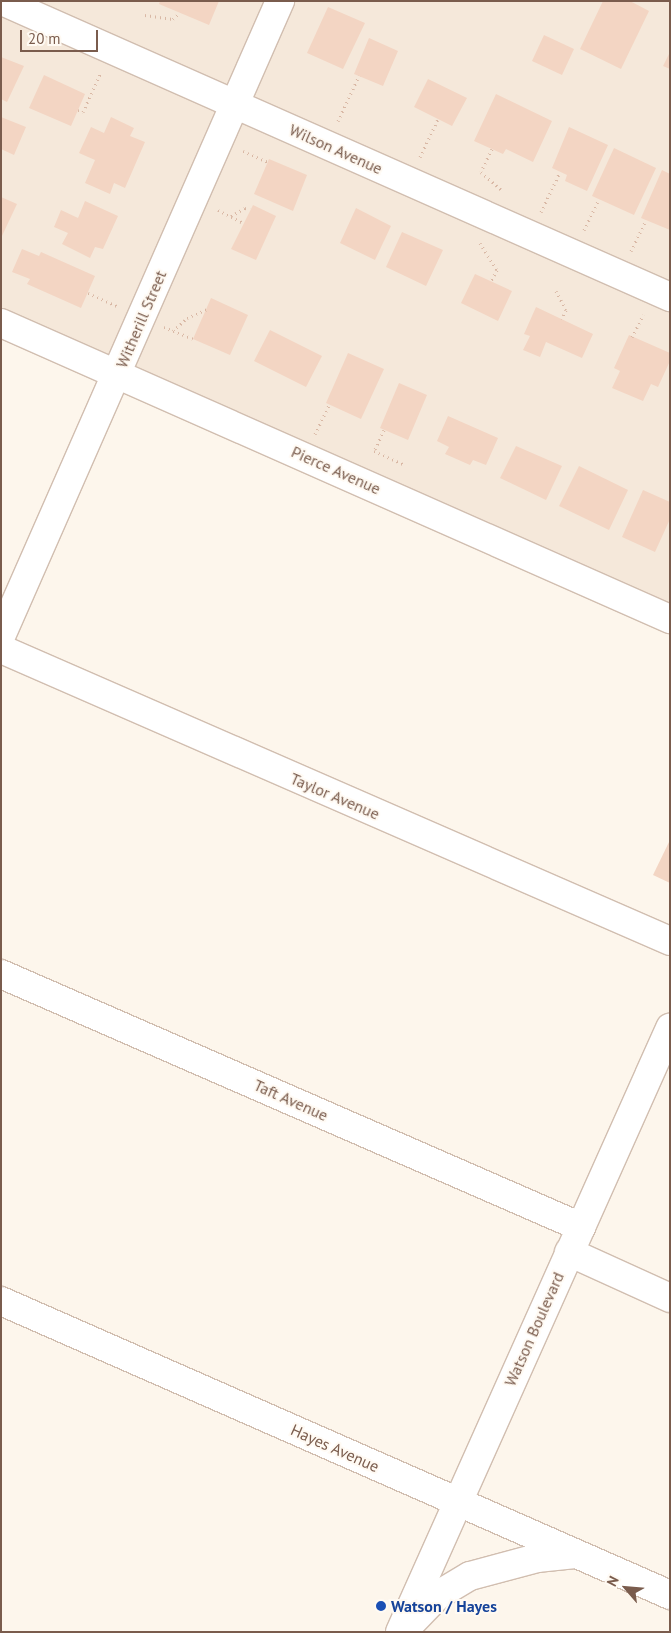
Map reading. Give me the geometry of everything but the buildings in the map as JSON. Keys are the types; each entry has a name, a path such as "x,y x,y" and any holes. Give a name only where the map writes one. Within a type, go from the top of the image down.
{"street":[{"name":"Wilson Avenue","path":"2,1 235,103 530,236 670,296"},
{"name":"Witherill Street","path":"1,636 280,1"},
{"name":"Pierce Avenue","path":"1,323 118,373 670,619"},
{"name":"Taylor Avenue","path":"1,649 670,942"},
{"name":"Taft Avenue","path":"1,974 581,1227"},
{"name":"Watson Boulevard","path":"401,1632 456,1501 670,1028"},
{"path":"569,1252 670,1298"},
{"name":"Hayes Avenue","path":"1,1301 670,1595"},
{"path":"401,1632 438,1595 470,1576 537,1558 573,1554"}],"path":[{"path":"145,15 173,19 179,13"},
{"path":"78,110 83,112 111,49"},
{"path":"327,145 359,76"},
{"path":"408,182 438,119"},
{"path":"492,149 481,172 503,190"},
{"path":"530,236 560,172"},
{"path":"572,254 600,199"},
{"path":"231,216 245,208 250,209"},
{"path":"619,275 646,220"},
{"path":"480,242 497,270 491,281"},
{"path":"556,291 566,310 562,319"},
{"path":"173,330 187,318 206,309"},
{"path":"304,456 329,405"},
{"path":"384,430 374,452 403,464"}],"shaded area":[{"path":"1,1 670,1 670,619 1,323"}],"place":[{"name":"Watson / Hayes","path":"381,1606"}]}
